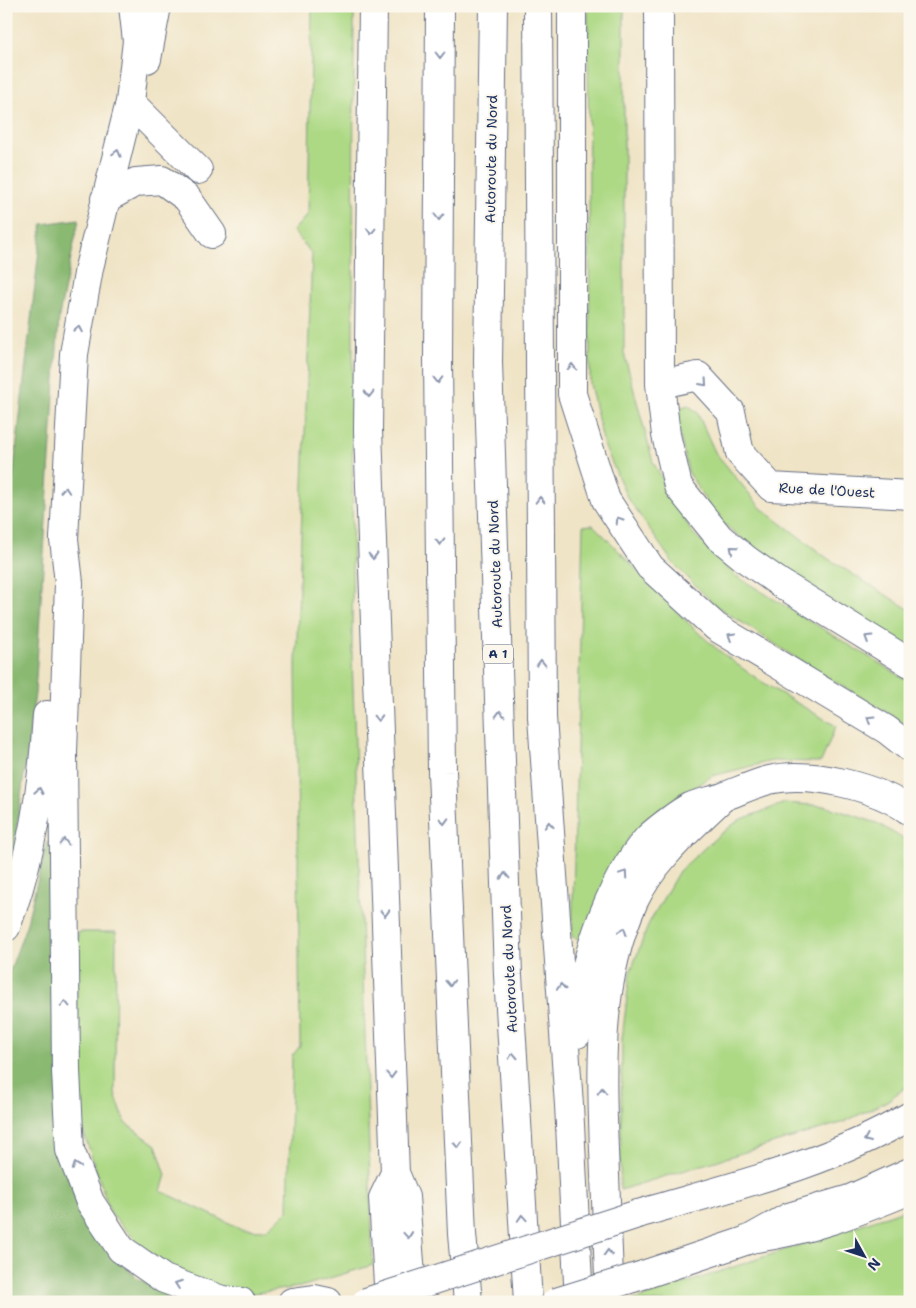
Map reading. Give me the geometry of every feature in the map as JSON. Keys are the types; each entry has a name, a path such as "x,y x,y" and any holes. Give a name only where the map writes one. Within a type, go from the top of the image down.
{"main road":[{"path":"6,927 27,856 40,786 46,729 56,581 64,539 74,354 89,268 130,102 137,40 133,6"},
{"path":"130,102 146,64 157,6"},
{"path":"373,6 368,430 395,1172 405,1197 414,1302"},
{"path":"371,182 384,98 386,6"},
{"path":"440,6 438,358 442,772 461,1205 468,1302"},
{"name":"Autoroute du Nord","path":"493,6 488,362 508,975 528,1302"},
{"path":"538,6 542,717 569,1106 578,1302"},
{"path":"572,6 572,394 606,500 650,567 716,627 887,730 910,748"},
{"path":"660,6 660,384 666,435 678,486 719,536 746,560 910,663"},
{"path":"130,102 198,170"},
{"path":"105,199 136,182 162,180 187,198 212,234"},
{"name":"Rue de l'Ouest","path":"660,384 698,376 731,412 740,453 771,487 910,495"},
{"path":"64,539 69,582 63,761 66,1071 70,1150 90,1202 121,1249 164,1279 222,1300 242,1302"},
{"path":"569,1106 577,1059 577,1013 594,940 614,888 648,838 690,807 722,798 748,786 771,779 816,779 839,782 882,794 910,811"},
{"path":"610,1302 601,1073 603,1017 617,948 635,900 666,851 722,798"},
{"path":"366,1302 638,1214 814,1161 884,1131 910,1116"},
{"path":"388,1302 383,1198 395,1172"},
{"path":"748,1240 789,1217 850,1199 910,1172"},
{"path":"556,1302 748,1240 791,1233 854,1213 910,1190"},
{"path":"292,1302 314,1299 328,1302"}],"green space":[{"path":"312,6 354,6 352,658 373,1265 300,1287 241,1295 189,1277 145,1250 111,1214 74,1104 78,932 116,932 115,1093 125,1123 156,1145 166,1175 161,1191 242,1229 266,1230 288,1211 292,1056 300,1046 296,664 312,254 293,231 308,214"},
{"path":"588,6 624,6 624,353 653,462 691,531 736,576 910,682 910,729 899,720 807,665 715,605 673,563 627,497 604,445 590,384"},
{"path":"79,219 59,316 35,694 13,855 6,874 6,538 42,224"},
{"path":"688,405 697,412 715,452 761,508 827,558 910,610 910,648 785,572 716,518 688,471 676,417 682,407"},
{"path":"593,525 679,614 716,648 760,680 836,726 821,762 772,761 712,776 664,806 630,836 603,888 581,939 572,937 583,526"},
{"path":"785,803 825,806 877,823 910,843 910,1084 887,1101 844,1122 620,1190 622,1039 630,973 649,923 679,871 719,835 739,820"},
{"path":"47,842 53,847 60,1135 107,1249 137,1278 179,1302 6,1302 6,982 26,926"},
{"path":"910,1208 910,1302 629,1302"}]}
